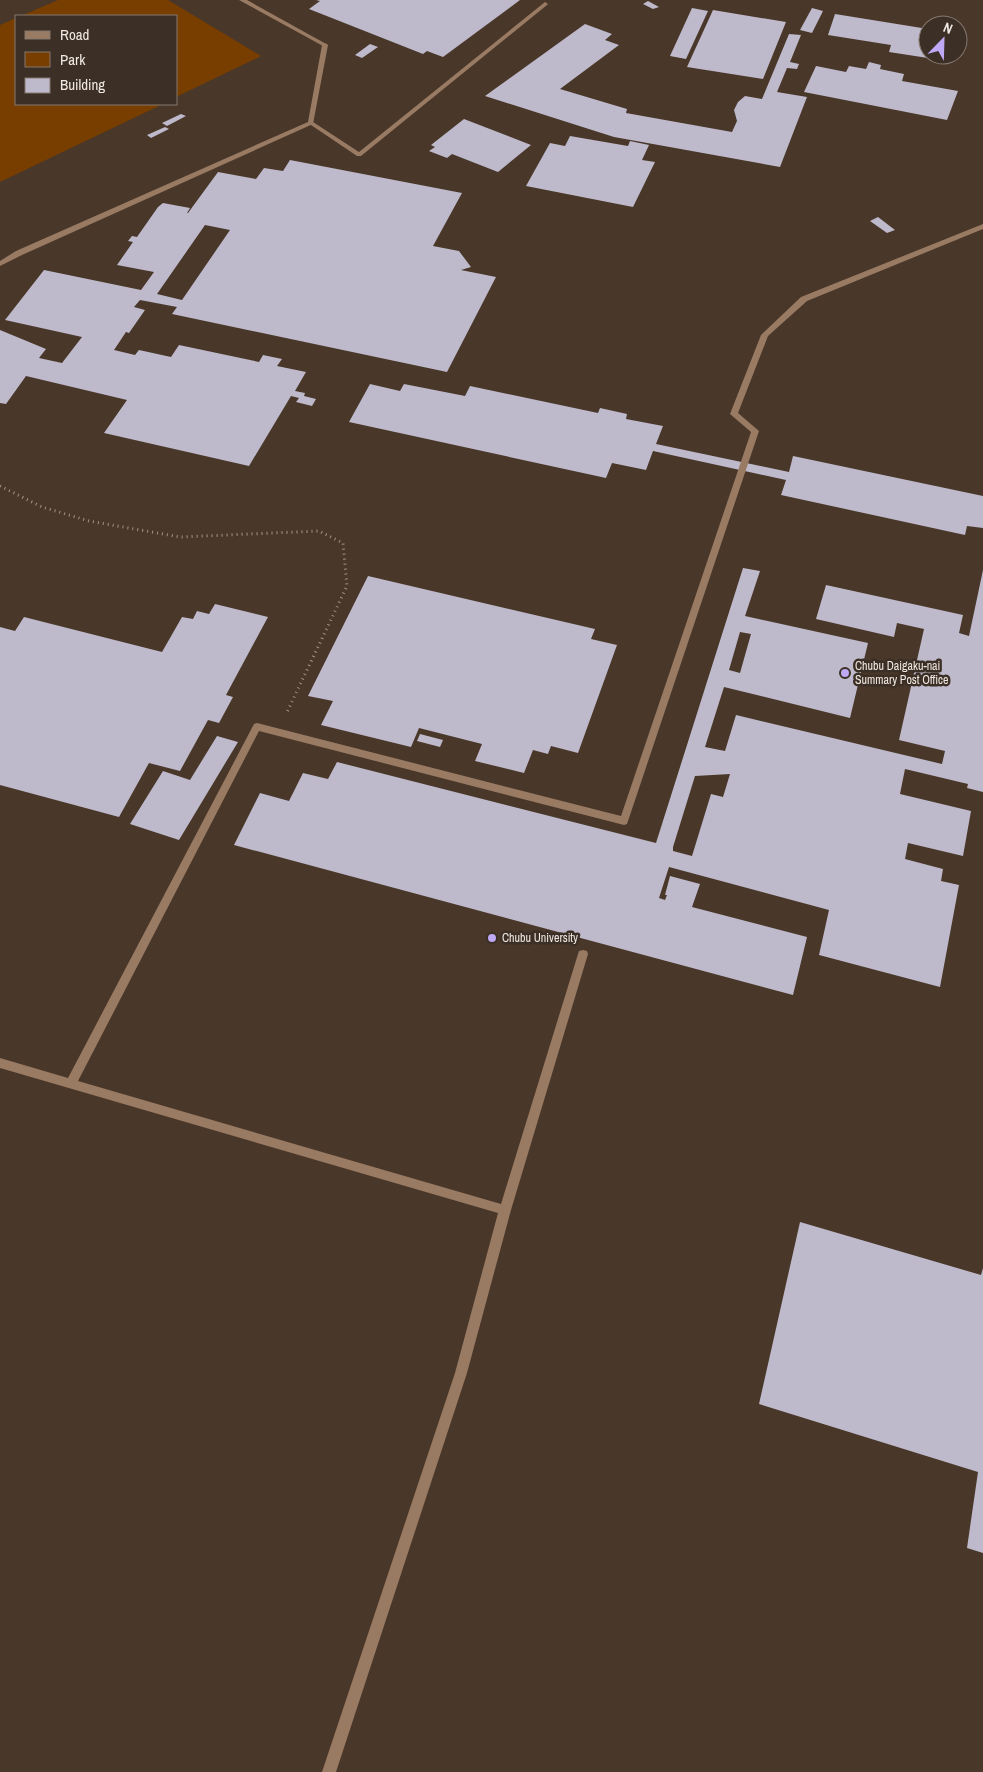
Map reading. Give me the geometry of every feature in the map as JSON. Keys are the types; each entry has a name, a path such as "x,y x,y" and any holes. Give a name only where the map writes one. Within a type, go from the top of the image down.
{"street":[{"path":"242,0 325,45 311,123"},
{"path":"311,123 359,155 545,4"},
{"path":"0,264 19,253 311,123"},
{"path":"71,1084 257,727 624,821 755,431 734,414 766,335 804,299 983,226"},
{"path":"329,1772 461,1373 505,1210 583,954"},
{"path":"0,1062 505,1210"}],"path":[{"path":"0,486 42,507 89,521 180,537 319,531 343,544 347,586 277,733"}],"shaded area":[{"name":"Chubu University","path":"0,0 983,0 983,1772 0,1772"}],"green space":[{"path":"58,0 168,0 261,56 178,96 178,15 23,15"},
{"path":"15,18 15,105 161,105 0,182 0,25"}],"building":[{"path":"316,0 520,0 443,57 427,51 423,54 309,9 320,1"},
{"path":"648,1 659,7 653,9 643,4"},
{"path":"692,8 708,11 686,59 670,56"},
{"path":"812,8 823,11 812,33 800,30"},
{"path":"713,10 786,22 763,79 687,67"},
{"path":"835,14 918,27 918,56 889,52 891,45 828,35"},
{"path":"585,24 612,34 605,40 619,45 560,89 627,109 626,113 732,132 737,121 734,110 738,102 745,96 762,99 789,34 801,35 790,62 799,64 797,69 787,68 777,92 807,97 780,167 614,137 485,96"},
{"path":"370,44 378,47 362,58 355,55"},
{"path":"869,62 881,65 880,69 904,74 902,81 958,91 947,120 804,92 816,66 846,72 849,66 866,69"},
{"path":"181,114 186,116 167,126 162,123"},
{"path":"464,119 531,145 498,172 452,154 447,158 429,151 435,147 431,145"},
{"path":"165,127 169,129 151,138 147,135"},
{"path":"570,136 628,146 630,141 649,145 642,160 655,162 633,207 526,186 550,143 565,146"},
{"path":"290,160 462,193 433,246 459,251 471,267 461,270 496,277 447,372 172,314 177,307 140,300 134,307 145,310 129,333 126,332 114,350 135,355 139,350 171,357 179,345 259,362 263,355 282,359 277,366 306,372 295,391 305,393 304,396 316,399 312,406 296,402 299,398 291,396 249,466 104,433 127,400 26,376 6,404 0,403 0,330 46,349 39,358 62,363 82,337 5,320 44,270 141,290 154,272 117,265 133,242 128,241 132,236 137,237 158,207 163,203 190,208 188,213 218,172 256,179 264,168 283,171","holes":["205,225 230,230 182,300 157,294"]},
{"path":"878,217 895,230 887,233 870,221"},
{"path":"370,384 400,391 404,384 465,396 470,386 598,413 600,408 627,414 626,419 663,426 656,444 789,472 793,456 983,496 983,528 967,526 965,535 781,495 786,480 653,451 646,470 612,463 606,478 349,422"},
{"path":"743,568 760,571 745,616 868,643 850,718 724,687 705,747 725,751 736,715 942,764 945,751 899,740 924,629 897,623 894,637 816,619 826,585 963,615 959,633 969,636 983,570 983,792 967,788 968,784 905,769 900,794 971,811 963,856 908,843 905,859 943,869 941,881 959,885 940,987 819,955 829,910 669,867 659,898 665,900 670,876 700,884 692,907 807,937 793,995 234,845 260,793 289,801 303,773 328,779 337,762 656,843","holes":["740,632 751,634 740,673 729,670","730,774 723,797 711,794 692,856 673,851 695,776"]},
{"path":"368,576 595,629 591,639 617,645 578,753 551,746 548,754 533,750 524,773 475,761 482,744 419,728 411,747 321,725 333,701 308,696"},
{"path":"215,604 268,617 226,695 233,697 219,723 208,720 180,771 149,763 119,817 0,785 0,627 15,631 24,617 162,652 182,617 193,619 197,611 209,614"},
{"path":"420,734 443,740 440,747 417,741"},
{"path":"217,736 238,742 179,840 130,824 163,771 190,780"},
{"path":"800,1222 981,1275 983,1268 983,1553 967,1548 978,1472 759,1404"}],"place":[{"name":"Chubu Daigaku-nai Summary Post Office","path":"845,673"},
{"name":"Chubu University","path":"492,938"}]}
